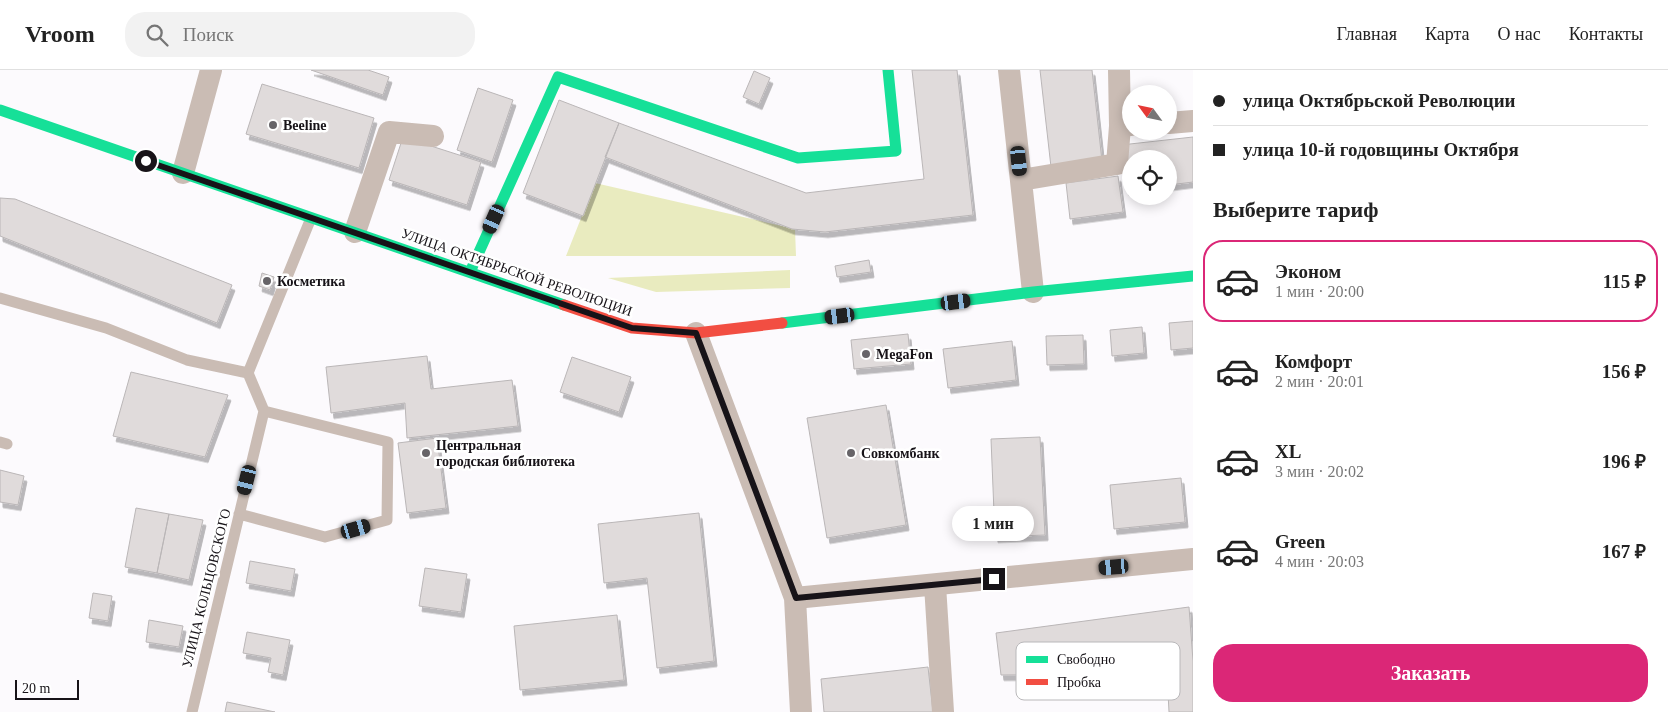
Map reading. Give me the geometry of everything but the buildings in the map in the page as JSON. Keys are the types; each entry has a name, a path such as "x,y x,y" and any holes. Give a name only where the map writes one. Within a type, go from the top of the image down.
{"main road":[{"path":"470,272 558,78 798,158 896,151 888,70"},
{"name":"УЛИЦА ОКТЯБРЬСКОЙ РЕВОЛЮЦИИ","path":"0,110 632,328 696,333 1032,292 1193,276"}],"street":[{"path":"183,173 211,70"},
{"path":"1009,70 1032,292"},
{"path":"1119,70 1122,94"},
{"path":"1178,122 1193,121"},
{"path":"355,232 389,132 433,136"},
{"path":"1020,180 1117,164 1123,140"},
{"path":"696,333 796,598 801,712"},
{"path":"796,598 1193,559"},
{"path":"935,585 943,712"}],"lane":[{"path":"239,514 325,537 386,520 388,442 264,411 248,373 312,217"},
{"path":"0,298 106,328 187,360 248,373"},
{"name":"УЛИЦА КОЛЬЦОВСКОГО","path":"192,712 264,411"}],"green space":[{"path":"595,183 795,229 796,256 566,256"},
{"path":"790,270 790,288 656,292 608,278"}],"traffic: fast":[{"path":"470,272 558,77 798,158 896,151 888,70"},
{"path":"0,110 564,305"},
{"path":"782,323 1033,292 1193,276"}],"traffic: jam":[{"path":"564,305 632,328 696,333 782,323"}],"place":[{"name":"Beeline","path":"273,125"},
{"name":"Косметика","path":"267,281"},
{"name":"MegaFon","path":"866,354"},
{"name":"Центральная городская библиотека","path":"426,453"},
{"name":"Совкомбанк","path":"851,453"}],"route":[{"path":"146,161 632,328 696,333 796,598 994,579"}]}
